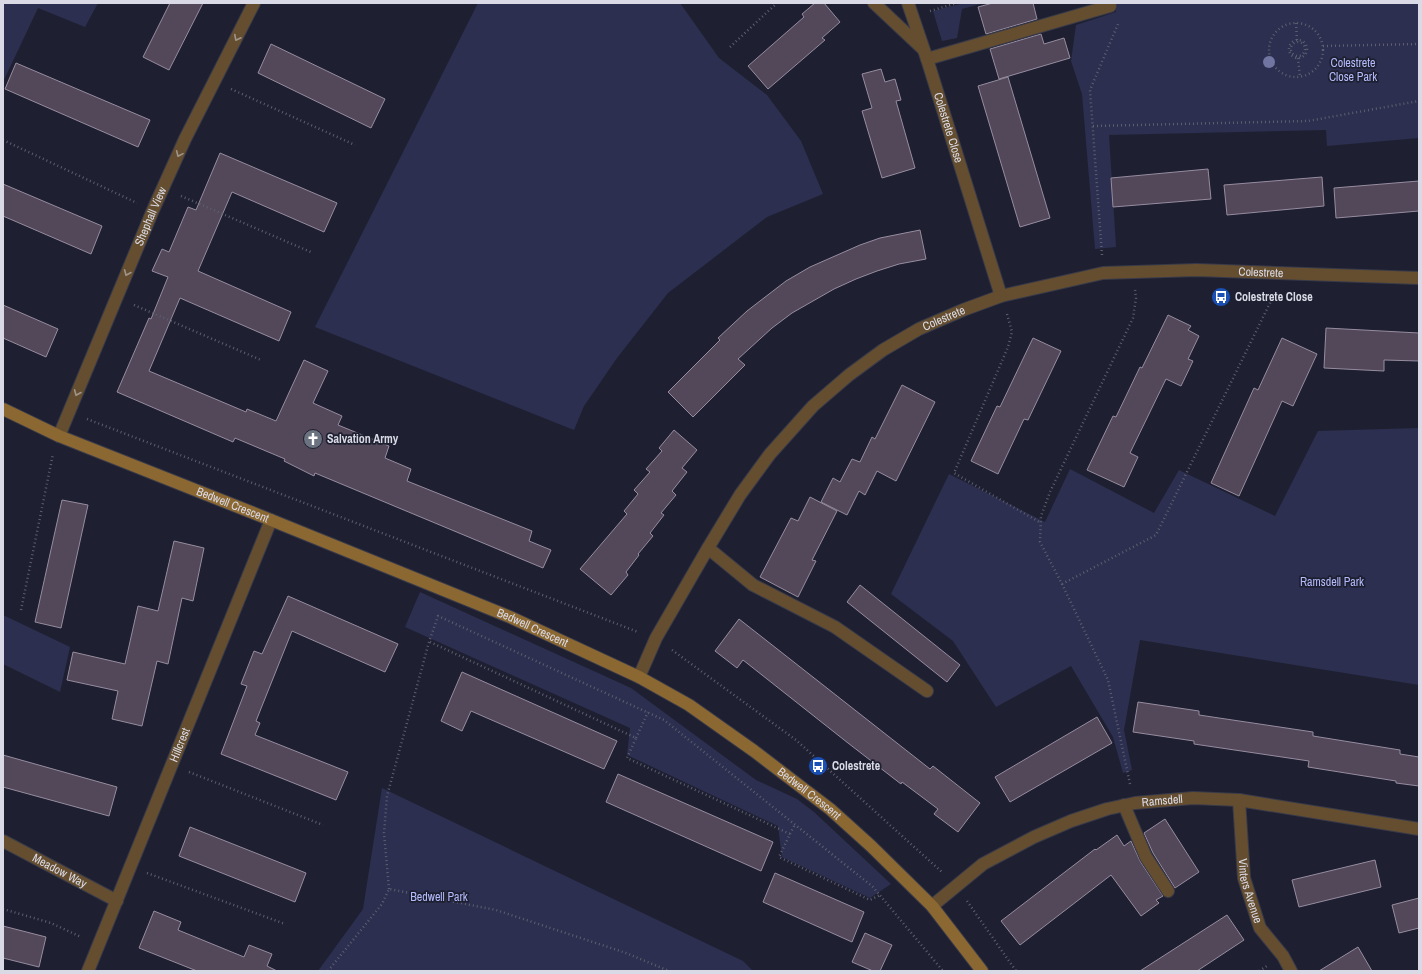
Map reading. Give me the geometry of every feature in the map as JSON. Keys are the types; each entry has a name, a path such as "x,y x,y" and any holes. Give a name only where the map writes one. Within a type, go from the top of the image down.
{"street":[{"name":"Shephall View","path":"59,436 153,210 185,139 254,3"},
{"name":"Colestrete Close","path":"874,3 926,54"},
{"name":"Colestrete Close","path":"908,3 926,54 1001,296"},
{"path":"926,54 1110,6"},
{"name":"Colestrete","path":"639,676 656,638 708,548 740,495 770,454 813,406 849,375 883,350 919,329 1001,296 1103,273 1197,270 1419,278"},
{"name":"Bedwell Crescent","path":"3,409 59,436 510,616 639,676 689,705 754,751 830,809 871,846 932,906 982,971"},
{"name":"Hillcrest","path":"88,971 271,520"},
{"path":"708,548 753,586 835,627 927,691"},
{"name":"Ramsdell","path":"932,906 982,864 1034,837 1071,821 1129,804 1193,798 1239,800 1419,829"},
{"name":"Vinters Avenue","path":"1239,800 1244,878 1260,928 1283,956 1291,971"},
{"path":"1129,804 1146,857 1168,891"},
{"name":"Meadow Way","path":"3,841 117,901"}],"path":[{"path":"730,47 777,3"},
{"path":"923,12 957,3"},
{"path":"1103,273 1090,90 1120,18"},
{"path":"1302,22 1313,27 1320,36 1322,46 1323,57 1319,65 1308,75 1300,77 1292,77 1279,72 1273,65 1270,56 1272,38 1275,32 1288,24 1302,22"},
{"path":"1296,23 1297,41"},
{"path":"1300,40 1306,44 1307,51 1306,54 1298,57 1293,56 1289,50 1291,44 1297,41 1300,40"},
{"path":"1300,42 1304,44 1306,51 1298,57 1290,50 1293,44 1300,42"},
{"path":"1322,46 1419,44"},
{"path":"1298,57 1300,77"},
{"path":"229,88 355,145"},
{"path":"1092,126 1308,121 1419,100"},
{"path":"3,140 153,210"},
{"path":"183,189 180,196 313,253"},
{"path":"1129,804 1108,680 1040,542 1041,516 1050,492 1132,318 1136,298 1133,272"},
{"path":"1062,584 1156,534 1270,303 1276,274"},
{"path":"1001,296 1012,332 1008,347 954,474 1041,524"},
{"path":"132,304 261,360"},
{"path":"85,413 86,419 656,638 796,740 956,886 1016,971"},
{"path":"21,610 52,458 59,436"},
{"path":"328,971 382,904 389,890 384,833 387,796 429,642 438,616 664,720 873,886 943,971"},
{"path":"429,642 636,738"},
{"path":"648,712 627,758 790,834"},
{"path":"172,766 322,825"},
{"path":"795,824 779,857 870,900 880,895"},
{"path":"131,866 285,924"},
{"path":"389,890 496,910 626,953 669,971"},
{"path":"3,909 51,923 98,945"}],"green space":[{"path":"3,3 98,3 85,27 38,8 3,82"},
{"path":"478,3 680,3 719,58 767,95 801,141 823,194 767,217 668,293 617,358 584,406 574,430 315,327"},
{"path":"964,3 984,3 962,9 957,38 942,41 933,11"},
{"name":"Colestrete Close Park","path":"1115,3 1419,3 1419,138 1327,146 1326,130 1109,135 1116,247 1095,249 1082,94 1071,61 1076,25 1116,12"},
{"name":"Ramsdell Park","path":"1419,428 1419,685 1140,640 1124,730 1132,770 1123,773 1113,737 1071,666 996,707 953,641 891,594 949,474 1045,522 1070,469 1154,513 1179,470 1275,516 1318,431"},
{"path":"420,592 631,688 756,780 797,799 814,812 891,884 870,898 782,857 778,826 627,755 630,728 405,627"},
{"path":"3,615 70,647 60,692 3,664"},
{"name":"Bedwell Park","path":"382,788 743,961 753,971 318,971 363,909"}],"building":[{"path":"170,3 203,3 169,70 143,57"},
{"path":"815,3 824,3 840,22 822,38 825,40 768,89 748,66 804,17 802,14"},
{"path":"993,3 1033,3 1037,19 986,34 978,7"},
{"path":"1041,34 1044,44 1064,38 1070,58 999,79 990,49"},
{"path":"271,44 385,99 371,128 258,73"},
{"path":"16,63 150,120 138,147 5,89"},
{"path":"881,69 885,82 895,79 901,100 896,101 915,168 882,178 862,111 872,108 862,74"},
{"path":"1008,77 1050,218 1020,227 978,86"},
{"path":"220,153 337,203 324,232 232,192 198,271 291,312 279,341 180,298 149,371 246,412 247,409 276,421 304,360 328,371 313,403 342,416 338,425 389,446 385,458 411,469 407,481 532,531 529,541 551,550 543,568 315,473 314,476 284,461 285,459 235,438 233,442 117,392 149,318 151,319 168,277 152,271 162,249 169,252 188,207 196,210"},
{"path":"1208,169 1211,199 1113,207 1111,178"},
{"path":"1322,177 1324,206 1227,215 1224,185"},
{"path":"1419,181 1419,211 1336,218 1334,188"},
{"path":"3,184 102,226 91,254 3,216"},
{"path":"920,230 926,259 899,264 856,279 834,289 792,313 772,328 738,359 745,365 693,417 668,392 720,340 718,338 747,311 786,281 810,267 860,245 880,238"},
{"path":"3,305 58,329 46,357 3,338"},
{"path":"1168,315 1191,326 1188,330 1199,336 1188,359 1193,361 1181,386 1166,379 1130,453 1138,457 1124,487 1087,470 1113,416 1116,417 1140,367 1142,368"},
{"path":"1326,328 1419,333 1419,361 1384,360 1384,371 1324,368"},
{"path":"1033,338 1061,351 1028,420 1024,419 998,474 971,461 997,406 1000,407"},
{"path":"1282,338 1317,354 1293,406 1282,401 1239,496 1211,483 1254,388 1258,390"},
{"path":"902,385 935,402 896,481 877,471 865,495 859,491 847,515 821,502 833,478 840,482 852,459 860,462 872,437 875,439"},
{"path":"674,430 697,450 682,468 687,472 672,491 676,495 661,513 664,515 650,533 653,536 638,554 639,555 626,572 628,575 611,595 580,569 627,514 624,511 638,494 634,490 650,472 646,469 662,451 659,448"},
{"path":"810,497 837,511 812,560 816,561 798,597 760,577 791,518 798,521"},
{"path":"62,500 88,505 61,628 35,622"},
{"path":"174,541 204,548 193,601 182,598 168,664 157,661 142,726 112,719 118,691 67,680 73,652 125,664 138,606 158,611"},
{"path":"860,585 960,665 947,682 847,602"},
{"path":"288,596 398,644 385,672 292,631 256,721 260,723 255,735 348,772 336,800 221,754 247,686 241,684 254,651 262,654"},
{"path":"739,619 930,769 933,766 980,803 958,832 934,814 938,809 902,782 901,784 743,660 737,668 715,651"},
{"path":"462,672 617,741 604,769 471,711 462,731 441,721"},
{"path":"1138,702 1199,711 1199,715 1313,732 1313,736 1400,750 1400,754 1419,757 1419,786 1308,767 1309,761 1194,744 1194,741 1133,732"},
{"path":"1097,717 1112,743 1010,802 995,777"},
{"path":"3,755 117,787 109,816 3,787"},
{"path":"618,774 773,842 761,871 606,802"},
{"path":"1165,819 1199,872 1175,888 1153,853 1144,833"},
{"path":"190,827 306,873 295,902 179,856"},
{"path":"1117,835 1124,846 1131,841 1140,861 1163,896 1156,900 1159,903 1141,916 1111,875 1020,945 1001,921 1095,849 1096,850"},
{"path":"1375,860 1381,887 1299,907 1292,880"},
{"path":"775,873 864,912 852,942 763,902"},
{"path":"1419,898 1419,928 1399,933 1392,905"},
{"path":"154,911 181,922 178,930 244,957 249,945 272,954 267,966 277,971 197,971 139,948"},
{"path":"1227,915 1244,940 1197,971 1140,971"},
{"path":"3,926 46,937 39,967 3,958"},
{"path":"865,933 892,945 880,971 873,971 852,962"},
{"path":"1358,947 1372,971 1319,971"}],"place":[{"name":"Colestrete Close","path":"1221,297"},
{"name":"Salvation Army","path":"313,439"},
{"name":"Colestrete","path":"818,766"}]}
